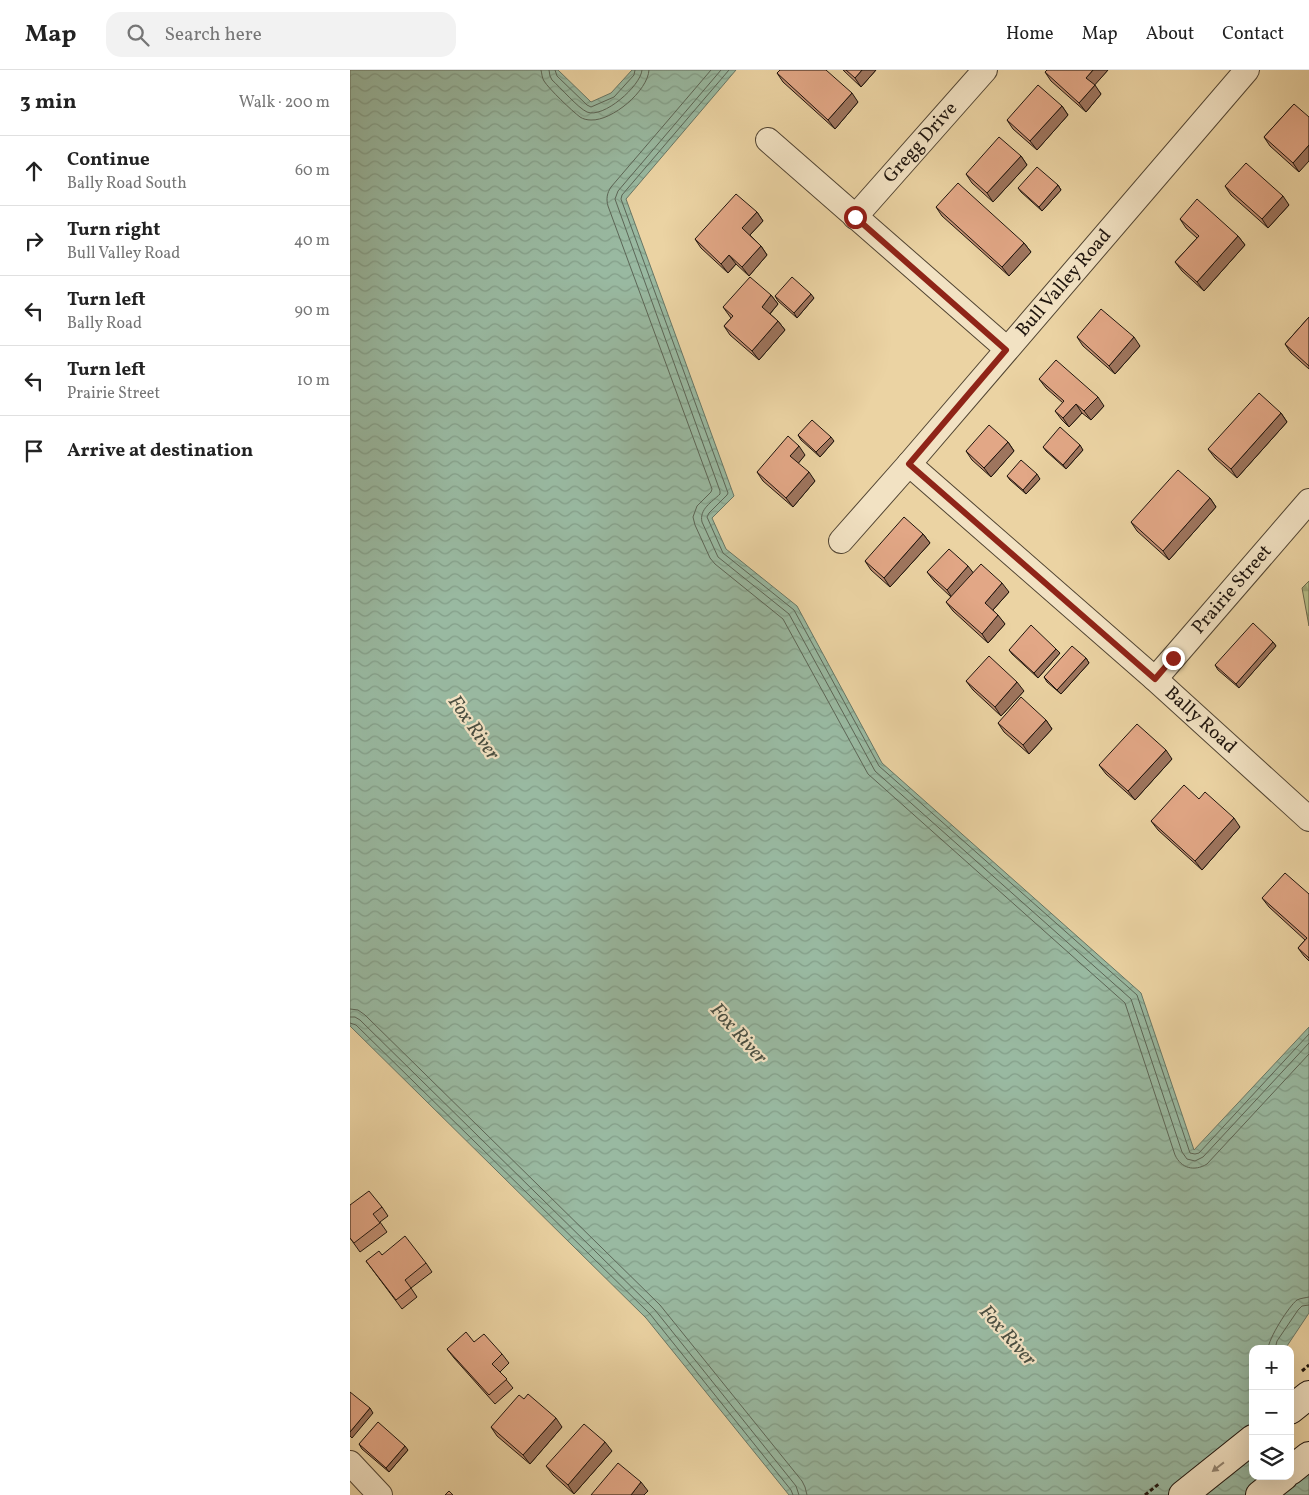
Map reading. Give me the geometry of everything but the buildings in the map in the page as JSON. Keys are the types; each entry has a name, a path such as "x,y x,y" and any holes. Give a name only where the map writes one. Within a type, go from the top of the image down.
{"street":[{"name":"Gregg Drive","path":"855,217 985,70"},
{"name":"Bull Valley Road","path":"841,540 909,464 1247,70"},
{"path":"768,140 1006,350"},
{"name":"Bally Road","path":"909,464 1155,679 1309,819"},
{"name":"Prairie Street","path":"1155,679 1309,500"},
{"path":"1294,1407 1309,1395"},
{"path":"1183,1495 1249,1442"},
{"path":"1294,1468 1309,1456"},
{"path":"350,1463 380,1495"},
{"path":"1260,1495 1279,1480"}],"green space":[{"path":"1309,581 1309,626 1302,588"}],"water":[{"name":"Fox River","path":"350,70 558,70 591,102 611,93 632,70 736,70 626,199 734,496 712,518 726,549 797,606 882,763 1141,993 1194,1150 1309,1027 1309,1313 1288,1345 1249,1345 1249,1480 1294,1480 1294,1449 1309,1465 1309,1495 789,1495 646,1318 350,1026"}],"route":[{"path":"855,217 1006,350 909,464 1155,679 1173,658"}]}
